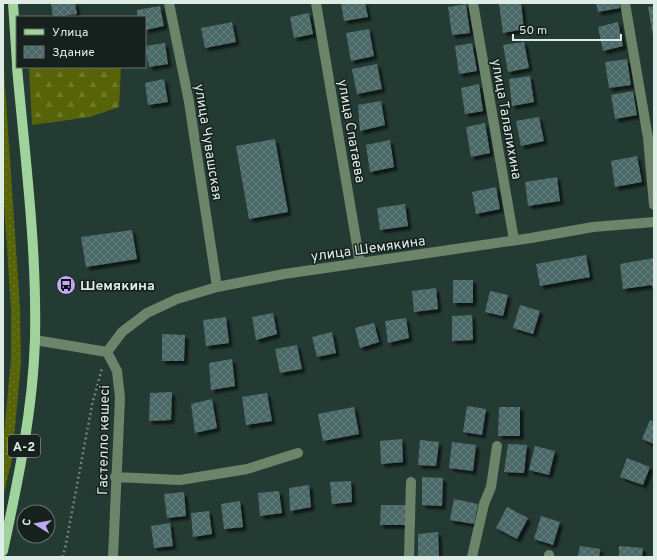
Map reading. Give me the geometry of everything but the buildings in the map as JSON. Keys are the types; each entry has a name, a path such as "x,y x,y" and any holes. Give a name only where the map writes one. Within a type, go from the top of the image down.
{"main road":[{"path":"13,3 16,49"},
{"path":"17,68 35,279 35,340"},
{"name":"A-2","path":"3,551 28,424 35,340"}],"street":[{"name":"улица Чувашская","path":"169,3 189,102 217,287"},
{"name":"улица Спатаева","path":"316,3 360,263"},
{"name":"улица Талалихина","path":"473,3 514,240"},
{"path":"625,3 648,138 654,204"},
{"name":"улица Шемякина","path":"107,352 122,332 147,314 178,299 217,287 593,227 654,222"},
{"path":"35,340 107,352"},
{"name":"Гастелло көшесі","path":"107,352 117,371 120,398 115,477 113,557"},
{"path":"472,557 484,504 491,487 497,446"},
{"path":"115,477 180,480 247,469 298,452"},
{"path":"409,557 411,482"}],"path":[{"path":"62,557 65,549 92,404 107,352"}],"green space":[{"path":"3,56 20,308 21,362 12,459 3,498 3,445 11,359 11,309 3,187"},
{"path":"29,68 121,68 119,107 90,117 32,125"}],"place":[{"name":"Шемякина","path":"66,285"}]}
